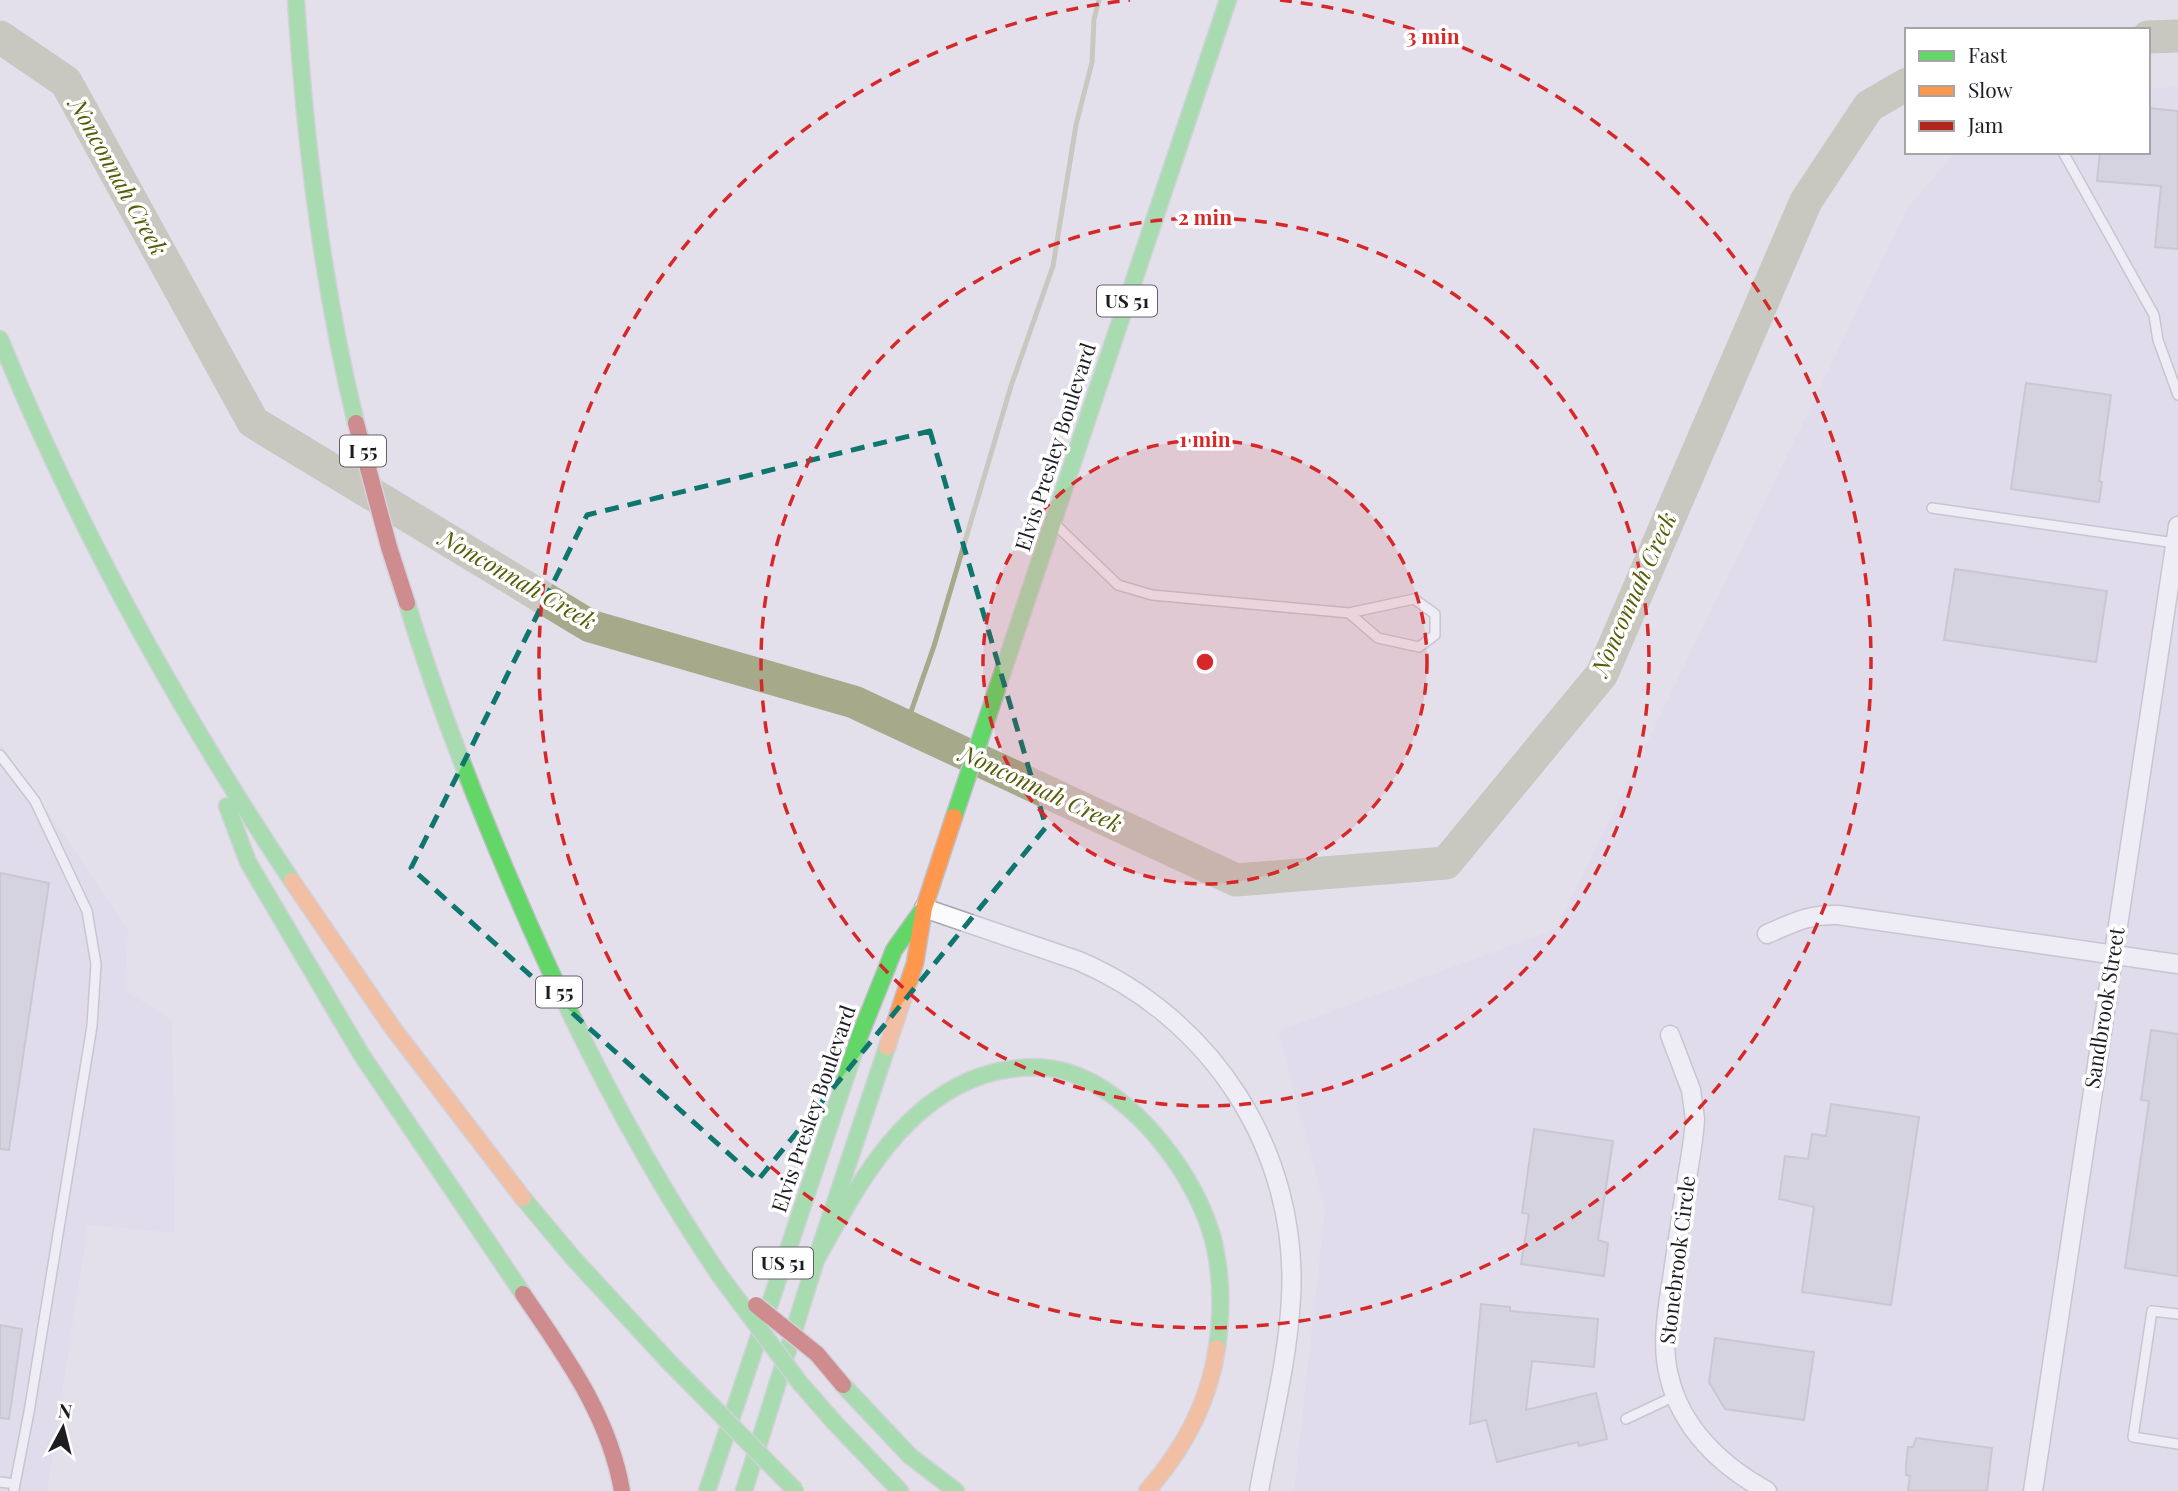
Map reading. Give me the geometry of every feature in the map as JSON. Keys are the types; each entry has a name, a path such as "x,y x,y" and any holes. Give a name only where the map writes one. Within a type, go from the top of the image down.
{"main road":[{"name":"I 55","path":"296,0 311,178 333,319 362,447 380,519 444,717 503,866 596,1068 659,1183 703,1252 800,1383 900,1491"},
{"name":"Elvis Presley Boulevard","path":"744,1491 816,1260 915,963 924,908 936,871 1228,0"},
{"path":"0,339 48,452 130,617 203,743 279,863 364,989 446,1101 564,1247 669,1363 796,1491"},
{"path":"203,743 248,862 369,1066 568,1361 603,1421 611,1442 622,1491"},
{"name":"Elvis Presley Boulevard","path":"707,1491 860,1035 894,950 924,908"},
{"path":"816,1260 848,1203 880,1156 919,1113 943,1095 965,1082 994,1072 1027,1069 1060,1071 1080,1077 1102,1090 1132,1112 1178,1164 1195,1195 1218,1264 1221,1304 1214,1371 1202,1407 1185,1440 1166,1470 1147,1491"},
{"path":"720,1276 817,1354 902,1448 940,1482 956,1491"},
{"path":"703,1450 744,1379"},
{"path":"611,1442 632,1475 637,1491"}],"street":[{"name":"Sandbrook Street","path":"2033,1491 2177,534"},
{"path":"924,908 1079,961 1129,986 1173,1019 1207,1053 1238,1095 1272,1165 1283,1206 1291,1254 1291,1296 1286,1339 1259,1491"},
{"path":"1767,934 1802,918 1838,915 2178,964"},
{"name":"Stonebrook Circle","path":"1670,1035 1691,1090 1695,1119 1668,1303 1668,1374 1686,1419 1704,1443 1727,1465 1767,1491"}],"lane":[{"path":"2064,154 2154,315 2158,340 2178,395"},
{"path":"1931,508 2177,534"},
{"path":"1053,522 1118,585 1152,595 1349,613 1414,599 1435,614 1435,635 1419,647 1378,638 1349,613"},
{"path":"0,755 35,801 61,851 87,911 96,964 92,1026 14,1489 0,1482"},
{"path":"2178,1314 2152,1311 2133,1437 2178,1444"},
{"path":"1626,1419 1675,1396"}],"highlighted area":[{"path":"930,431 1046,827 758,1180 411,868 587,515"}],"shaded area":[{"path":"2178,87 2178,1491 1294,1491 1325,1209 1278,1031 1556,929 1908,207 1954,154 2150,154 2150,88"},
{"path":"0,742 128,931 125,991 172,1019 175,1233 88,1225 47,1491 0,1491"}],"building":[{"path":"2150,108 2178,111 2178,249 2155,247 2161,186 2097,181 2100,154 2150,154"},
{"path":"2026,383 2111,395 2099,481 2102,482 2099,502 2011,489"},
{"path":"1955,569 2107,591 2096,662 1944,640"},
{"path":"0,873 49,883 9,1150 0,1149"},
{"path":"2151,1030 2178,1034 2178,1276 2125,1268 2149,1101 2141,1100"},
{"path":"1831,1104 1919,1117 1891,1305 1802,1292 1814,1207 1779,1199 1785,1156 1808,1159 1812,1134 1826,1136"},
{"path":"1534,1129 1613,1141 1598,1240 1608,1243 1604,1276 1521,1264 1529,1214 1522,1213"},
{"path":"1481,1304 1510,1307 1510,1311 1598,1319 1594,1367 1532,1361 1526,1410 1596,1393 1607,1439 1579,1446 1578,1442 1497,1462 1486,1420 1470,1424"},
{"path":"0,1325 22,1329 9,1419 0,1418"},
{"path":"1715,1338 1814,1352 1804,1420 1725,1409 1709,1382"},
{"path":"1916,1438 1992,1448 1987,1491 1908,1491 1908,1447 1913,1447"}],"waterway":[{"path":"906,726 934,646 1011,386 1053,266 1076,125 1092,62 1094,19 1099,0"},
{"name":"Nonconnah Creek","path":"2150,37 2178,36"},
{"name":"Nonconnah Creek","path":"0,37 66,82 253,422 590,626 854,702 1236,880 1446,863 1602,674 1806,201 1869,106 1905,85"}],"traffic: fast":[{"path":"296,0 304,107 324,266 356,423"},
{"path":"954,817 1228,0"},
{"path":"0,339 62,480 132,617 209,751 292,881"},
{"path":"407,603 430,675 470,782 558,988 633,1135 720,1276"},
{"path":"227,806 248,862 361,1054 523,1294"},
{"path":"707,1491 860,1035 894,950 921,912"},
{"path":"744,1491 816,1260 887,1047"},
{"path":"816,1260 875,1162 912,1119 934,1101 970,1080 997,1071 1054,1069 1092,1082 1139,1117 1160,1140 1194,1191 1206,1218 1219,1269 1220,1322 1217,1348"},
{"path":"523,1198 574,1259 669,1362"},
{"path":"720,1276 800,1383 834,1422"},
{"path":"669,1362 796,1491"},
{"path":"843,1385 910,1456 956,1491"},
{"path":"834,1422 900,1491"}],"traffic: slow":[{"path":"887,1047 915,963 924,908 954,817"},
{"path":"292,881 392,1027 523,1198"},
{"path":"1147,1491 1183,1442 1201,1407 1217,1348"}],"traffic: jam":[{"path":"356,423 407,603"},
{"path":"523,1294 569,1364 596,1412 616,1463 622,1491"},
{"path":"756,1305 817,1354 843,1385"}]}
